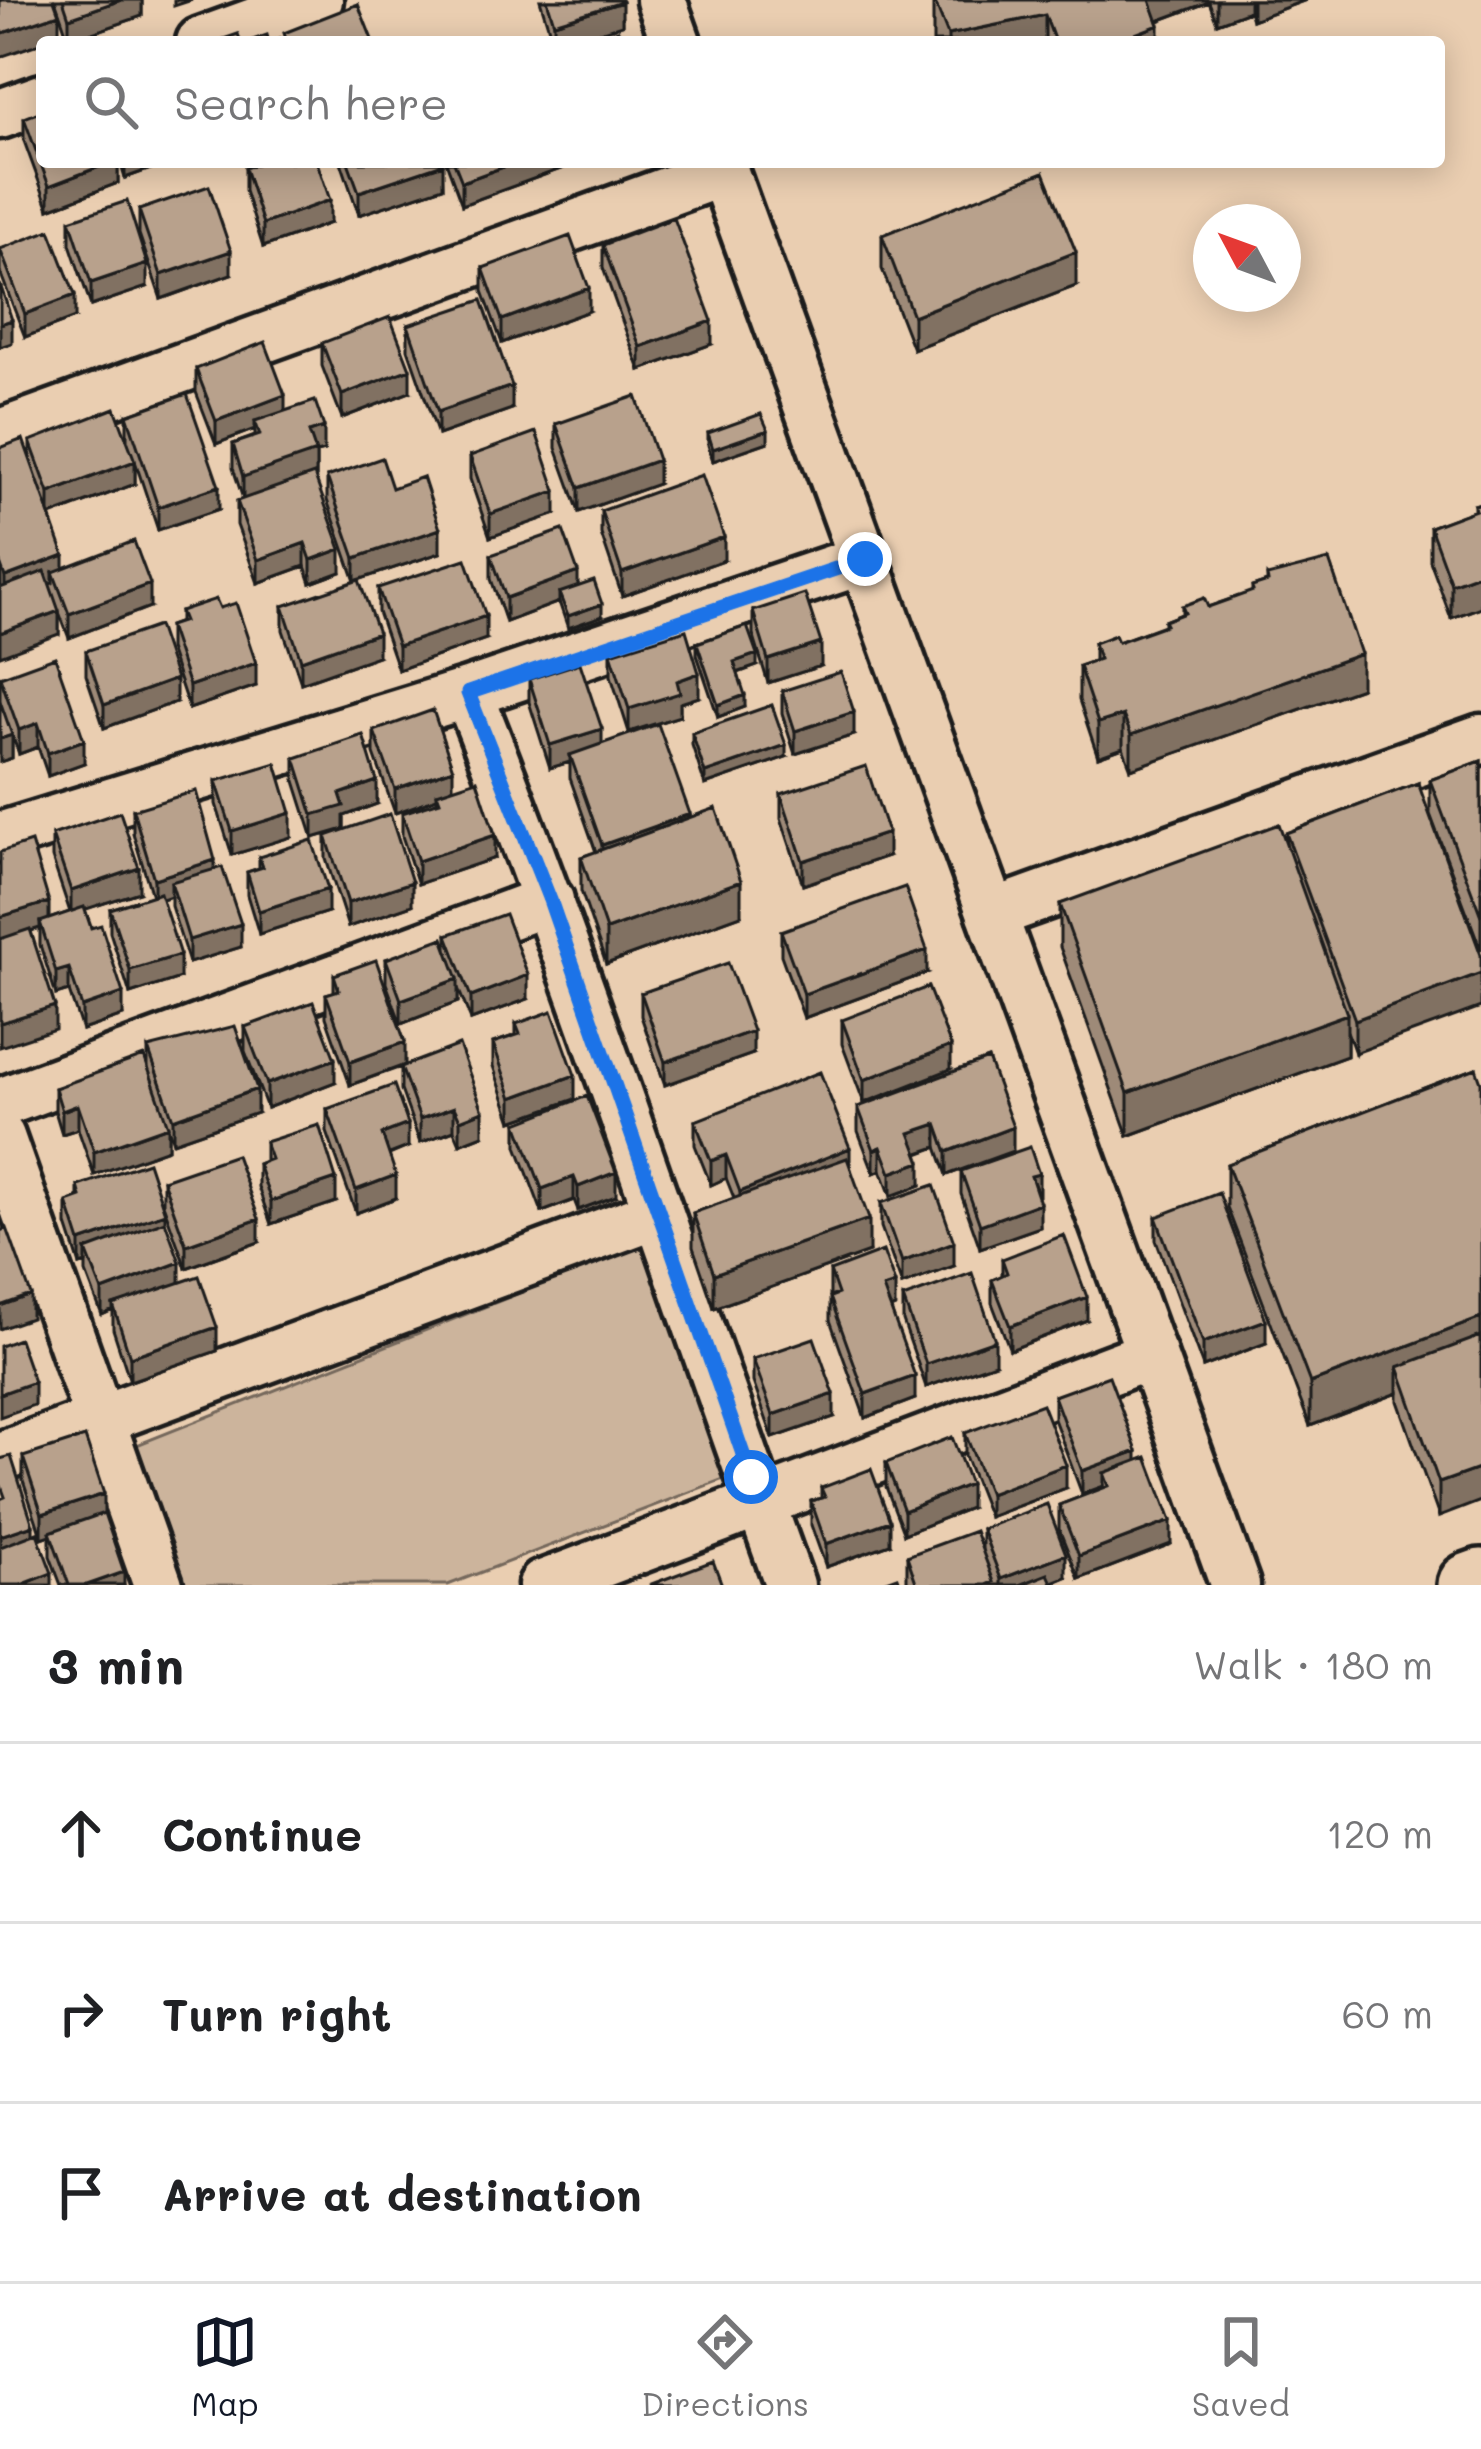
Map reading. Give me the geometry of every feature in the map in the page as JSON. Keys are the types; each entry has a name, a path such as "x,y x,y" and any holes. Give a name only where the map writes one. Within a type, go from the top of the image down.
{"main road":[{"path":"1470,1585 1481,1581"}],"street":[{"path":"218,36 318,0"},
{"path":"661,0 674,36"},
{"path":"0,114 36,101"},
{"path":"0,434 719,168"},
{"path":"722,168 1235,1585"},
{"path":"0,837 468,693 865,559"},
{"path":"468,693 550,900 655,1214 790,1585"},
{"path":"992,914 1481,739"},
{"path":"0,1103 550,900"},
{"path":"0,1137 158,1585"},
{"path":"0,1456 655,1214"},
{"path":"543,1585 1152,1354"}],"shaded area":[{"path":"643,1244 729,1477 448,1585 183,1585 134,1446"}],"building":[{"path":"0,0 54,0 59,14 0,34"},
{"path":"63,0 121,0 69,18"},
{"path":"547,0 621,0 622,2 554,23"},
{"path":"934,0 1150,0 1159,25 1130,36 1053,36 1045,15 948,35"},
{"path":"358,4 371,36 285,36"},
{"path":"36,113 36,151 24,118"},
{"path":"42,168 96,168 49,186"},
{"path":"245,168 319,168 330,200 263,224"},
{"path":"350,168 431,168 359,192"},
{"path":"456,168 500,168 462,182"},
{"path":"1044,172 1076,252 913,316 882,235"},
{"path":"209,186 231,251 161,275 139,210"},
{"path":"127,201 147,264 91,283 70,220"},
{"path":"674,218 712,321 640,347 603,245"},
{"path":"50,230 75,295 25,314 0,249"},
{"path":"570,236 589,288 502,320 483,268"},
{"path":"0,284 12,320 0,324"},
{"path":"482,300 512,386 438,412 408,325"},
{"path":"390,317 410,369 342,395 322,343"},
{"path":"265,342 285,395 216,421 196,369"},
{"path":"187,394 219,486 158,507 127,415"},
{"path":"636,396 658,460 579,488 556,424"},
{"path":"315,401 324,427 309,432 316,452 243,477 233,444 260,435 255,421"},
{"path":"115,408 135,461 49,493 30,441"},
{"path":"761,414 768,430 713,449 708,433"},
{"path":"536,432 556,491 490,514 470,456"},
{"path":"23,439 64,555 5,577 0,563 0,448"},
{"path":"382,458 392,488 423,477 440,529 355,558 327,477"},
{"path":"314,474 341,549 311,560 305,543 258,560 237,501"},
{"path":"702,475 724,537 622,573 601,511"},
{"path":"1481,503 1481,573 1451,584 1430,527 1476,510 1474,505"},
{"path":"563,530 578,572 506,598 491,555"},
{"path":"134,541 150,584 69,614 53,572"},
{"path":"466,559 486,616 398,646 378,588"},
{"path":"1329,560 1361,654 1131,735 1123,715 1098,723 1079,666 1099,659 1094,643 1115,635 1118,642 1166,625 1164,621 1185,613 1182,606 1204,598 1208,607 1253,591 1252,587 1268,582 1267,576"},
{"path":"45,571 59,611 0,633 0,588"},
{"path":"359,580 378,633 301,660 283,606"},
{"path":"594,581 602,604 568,616 559,593"},
{"path":"805,594 821,643 768,660 753,611"},
{"path":"216,599 220,608 236,603 256,663 189,686 169,626 184,621 180,611"},
{"path":"158,626 176,679 104,705 86,651"},
{"path":"747,626 757,654 734,662 745,695 718,705 697,643"},
{"path":"686,630 699,673 677,681 680,693 629,709 611,653"},
{"path":"55,657 84,740 48,753 38,723 19,730 0,677"},
{"path":"580,663 602,729 550,745 529,679"},
{"path":"841,672 854,712 795,731 782,691"},
{"path":"0,701 12,735 0,739"},
{"path":"772,705 786,745 705,773 692,733"},
{"path":"433,710 453,769 395,789 374,731"},
{"path":"658,724 690,814 602,845 570,755"},
{"path":"363,735 377,781 340,794 344,806 313,815 295,758"},
{"path":"1481,761 1481,916 1430,780"},
{"path":"276,763 291,813 232,831 216,781"},
{"path":"866,766 888,833 803,861 781,794"},
{"path":"477,780 495,835 418,861 402,813 440,801 437,793"},
{"path":"1418,783 1481,955 1481,973 1355,1020 1286,833"},
{"path":"196,791 215,860 154,879 133,810"},
{"path":"716,808 741,881 606,930 581,857"},
{"path":"120,812 139,868 71,891 52,835"},
{"path":"390,814 412,882 348,903 326,836"},
{"path":"1279,824 1347,1014 1128,1093 1060,904"},
{"path":"312,840 328,889 259,911 247,872 263,867 259,857"},
{"path":"31,842 49,902 0,917 0,852"},
{"path":"222,867 241,924 189,940 171,882"},
{"path":"905,887 927,950 804,994 781,931"},
{"path":"160,893 180,955 130,970 110,909"},
{"path":"84,907 91,928 101,925 123,993 82,1007 69,968 56,972 40,922"},
{"path":"505,914 528,975 471,997 447,935"},
{"path":"30,929 55,1006 0,1023 0,939"},
{"path":"443,938 458,979 401,1000 386,959"},
{"path":"376,960 405,1042 350,1062 326,994 339,990 334,975"},
{"path":"728,963 753,1031 665,1062 641,993"},
{"path":"928,987 951,1046 864,1080 842,1020"},
{"path":"313,1002 335,1059 267,1084 245,1027"},
{"path":"552,1011 575,1075 512,1098 493,1043 520,1034 516,1024"},
{"path":"235,1026 257,1089 173,1119 148,1048"},
{"path":"459,1045 483,1111 460,1120 454,1107 420,1119 401,1067"},
{"path":"144,1056 168,1126 94,1152 78,1105 62,1111 55,1088"},
{"path":"988,1059 1013,1127 947,1152 937,1124 910,1133 921,1162 891,1173 881,1147 874,1150 858,1107"},
{"path":"1476,1068 1481,1082 1481,1318 1310,1383 1227,1164"},
{"path":"820,1072 850,1148 740,1192 726,1155 711,1161 695,1121"},
{"path":"394,1085 408,1124 382,1134 396,1175 356,1190 327,1109"},
{"path":"587,1096 616,1172 578,1187 574,1177 542,1189 517,1123"},
{"path":"319,1125 336,1179 271,1201 258,1164 271,1159 265,1142"},
{"path":"1030,1147 1039,1174 1031,1176 1040,1203 980,1225 961,1171"},
{"path":"236,1155 259,1219 186,1245 163,1180"},
{"path":"847,1158 869,1219 714,1274 693,1213"},
{"path":"148,1162 165,1213 80,1242 67,1202 81,1197 78,1186"},
{"path":"934,1185 954,1242 902,1262 881,1203"},
{"path":"1219,1193 1266,1320 1203,1343 1156,1217"},
{"path":"165,1221 180,1262 102,1291 86,1250"},
{"path":"7,1228 31,1295 0,1306 0,1231"},
{"path":"1064,1235 1087,1297 1010,1326 992,1280 1007,1273 1002,1259"},
{"path":"883,1251 895,1284 883,1288 915,1376 865,1394 830,1297 838,1294 830,1271"},
{"path":"972,1273 995,1340 926,1364 903,1298"},
{"path":"199,1276 217,1327 130,1357 113,1305"},
{"path":"1481,1336 1481,1468 1439,1483 1398,1367"},
{"path":"814,1338 834,1394 773,1415 753,1359"},
{"path":"19,1339 34,1382 0,1394 0,1346"},
{"path":"1109,1376 1137,1451 1082,1471 1054,1396"},
{"path":"1042,1404 1066,1465 989,1494 965,1433"},
{"path":"85,1437 104,1494 42,1514 23,1457"},
{"path":"952,1437 970,1484 904,1511 886,1463"},
{"path":"11,1456 33,1525 0,1536 0,1499 5,1497 0,1459"},
{"path":"1147,1457 1171,1521 1079,1556 1059,1505 1109,1486 1104,1473"},
{"path":"871,1469 890,1521 826,1544 811,1501 825,1497 821,1488"},
{"path":"1047,1504 1066,1554 1001,1579 982,1529"},
{"path":"104,1513 124,1572 87,1585 69,1585 50,1532"},
{"path":"975,1531 994,1582 917,1585 907,1556"},
{"path":"37,1533 52,1573 21,1585 0,1585 0,1547"},
{"path":"713,1561 722,1585 649,1585"},
{"path":"1048,1574 1053,1585 1020,1585"},
{"path":"898,1577 901,1585 876,1585"}],"route":[{"path":"751,1477 655,1214 550,900 468,693 865,559"}]}
